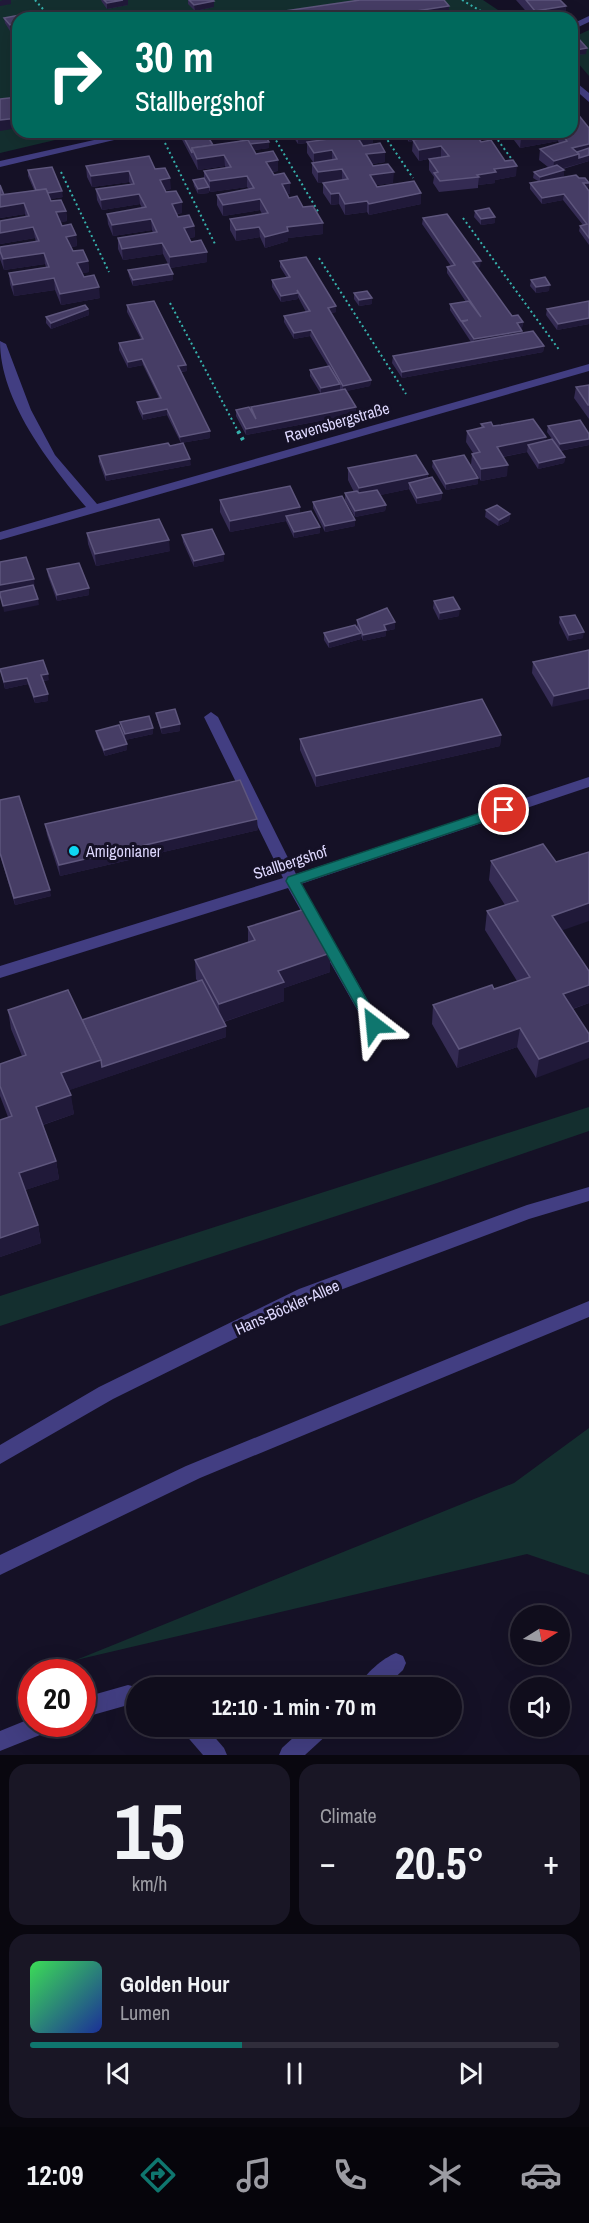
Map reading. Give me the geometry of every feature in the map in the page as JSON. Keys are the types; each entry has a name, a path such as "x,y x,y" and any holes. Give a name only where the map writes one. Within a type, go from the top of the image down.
{"street":[{"path":"578,88 589,99"},
{"path":"0,164 117,138"},
{"path":"0,344 25,410 50,456 93,508"},
{"name":"Ravensbergstraße","path":"0,536 589,367"},
{"path":"211,717 292,881 374,1025"},
{"name":"Stallbergshof","path":"0,972 292,881 589,782"},
{"name":"Hans-Böckler-Allee","path":"0,1455 106,1393 305,1295 527,1212 589,1194"},
{"path":"0,1565 193,1472 589,1310"},
{"path":"380,1677 396,1663"},
{"path":"96,1704 126,1696"},
{"path":"0,1741 18,1734"},
{"path":"201,1737 217,1755"},
{"path":"289,1755 309,1737"}],"path":[{"path":"35,0 46,12"},
{"path":"462,0 482,12"},
{"path":"275,138 319,213"},
{"path":"386,138 413,178"},
{"path":"496,138 516,165"},
{"path":"164,142 216,246"},
{"path":"52,153 109,272"},
{"path":"463,218 575,371"},
{"path":"320,258 420,415"},
{"path":"170,303 254,462"}],"green space":[{"path":"0,0 483,0 501,12 12,12 12,138 64,138 0,153"},
{"path":"589,30 589,76 578,63 578,35"},
{"path":"589,1107 589,1131 0,1326 0,1296"},
{"path":"589,1428 589,1575 527,1554 78,1659 514,1483"}],"building":[{"path":"104,0 123,0 107,3"},
{"path":"189,0 213,0 214,1 194,5"},
{"path":"360,0 444,0 449,6 410,12 278,12"},
{"path":"526,0 560,0 566,6 535,11"},
{"path":"12,16 12,24 10,25 4,18"},
{"path":"578,38 587,48 578,50"},
{"path":"12,98 12,119 0,120 0,99"},
{"path":"578,114 589,128 589,144 572,148 579,154 554,161 540,149 567,141 565,138 578,138"},
{"path":"184,138 209,138 213,145 192,148 192,153"},
{"path":"241,138 267,138 269,142 250,144 248,140 243,141"},
{"path":"358,138 363,146 380,143 385,152 366,154 373,166 388,164 394,172 370,175 377,187 414,181 421,193 369,204 367,201 345,204 339,193 331,194 323,183 348,179 342,169 318,172 312,163 337,159 332,150 314,153 307,142"},
{"path":"478,138 481,142 491,140 505,161 513,160 517,166 494,169 496,172 477,175 479,177 440,181 434,173 438,172 429,159 449,156 441,146 419,150 413,140"},
{"path":"248,140 256,154 273,151 278,160 266,162 274,175 284,173 290,183 282,184 289,198 297,196 303,207 313,206 323,223 287,227 288,231 265,237 259,227 236,230 230,219 268,213 260,199 223,205 217,195 254,188 247,176 210,181 204,171 231,167 224,155 197,159 192,148"},
{"path":"589,148 589,155 579,158 577,152"},
{"path":"149,156 155,169 165,168 170,178 160,180 166,192 176,191 182,202 172,204 178,217 189,215 194,226 184,228 191,242 201,240 207,252 170,257 162,243 122,249 118,238 157,232 151,219 112,225 107,214 146,207 139,194 101,200 96,189 134,184 129,171 91,176 86,166"},
{"path":"557,165 564,170 540,177 534,172"},
{"path":"52,167 62,191 48,193 46,189 36,190 28,170"},
{"path":"576,175 579,178 585,178 589,183 583,183 589,191 589,238 580,226 587,224 564,194 542,198 530,183"},
{"path":"204,178 209,187 198,189 193,180"},
{"path":"46,189 51,201 61,200 66,211 56,212 62,226 71,224 76,235 66,237 73,251 83,250 88,261 77,263 84,277 94,275 99,287 60,294 54,278 13,285 9,273 49,267 44,253 3,259 0,247 39,241 33,227 0,233 0,221 29,216 24,203 0,207 0,195"},
{"path":"489,208 495,217 481,219 475,211"},
{"path":"447,214 481,261 473,262 512,316 518,315 523,322 517,323 522,331 474,339 462,322 468,320 461,321 450,304 469,301 481,317 447,267 455,265 423,218"},
{"path":"306,257 336,306 328,308 371,380 343,386 311,330 294,333 284,316 310,311 297,290 298,293 281,296 272,280 290,277 280,261"},
{"path":"168,264 173,274 133,280 128,270"},
{"path":"545,277 550,285 536,287 531,280"},
{"path":"367,291 372,298 359,300 354,293"},
{"path":"154,301 186,365 178,366 210,431 180,437 167,409 143,414 137,402 161,398 142,359 128,362 119,343 143,339 127,305"},
{"path":"589,301 589,318 558,324 547,309"},
{"path":"85,305 88,309 51,323 46,317"},
{"path":"533,331 544,346 402,372 393,356"},
{"path":"329,366 340,384 321,388 310,370"},
{"path":"589,385 589,405 588,405 576,387"},
{"path":"345,389 356,407 246,429 236,410 249,407 256,419 251,407"},
{"path":"533,419 546,437 497,447 508,465 481,469 472,454 480,452 467,431 484,427 481,424 491,422 493,426"},
{"path":"580,420 589,434 589,439 560,444 548,426"},
{"path":"552,439 565,457 539,463 528,445"},
{"path":"168,443 170,446 183,443 190,459 106,475 99,456"},
{"path":"416,455 428,474 359,488 348,468"},
{"path":"464,455 478,478 446,484 433,461"},
{"path":"432,477 442,493 417,498 409,483"},
{"path":"290,486 300,507 230,521 220,500"},
{"path":"377,490 386,505 355,511 345,493 357,491 359,493"},
{"path":"342,496 355,520 325,526 313,502"},
{"path":"497,505 510,514 499,520 486,510"},
{"path":"311,511 320,527 294,532 286,516"},
{"path":"159,519 169,540 95,554 87,533"},
{"path":"212,529 224,554 194,561 182,535"},
{"path":"26,557 34,579 0,585 0,562"},
{"path":"79,563 89,588 57,595 47,569"},
{"path":"33,585 38,599 3,606 0,592"},
{"path":"453,597 460,609 440,613 434,601"},
{"path":"387,608 395,622 384,625 386,630 363,635 357,620"},
{"path":"575,615 584,632 569,635 560,617"},
{"path":"355,625 361,633 329,642 324,633"},
{"path":"589,650 589,688 554,696 533,662"},
{"path":"43,660 48,674 41,675 48,694 34,697 27,678 4,682 0,669"},
{"path":"482,699 501,735 316,776 300,739"},
{"path":"175,709 180,724 161,728 156,713"},
{"path":"149,716 153,728 125,734 120,722"},
{"path":"119,725 127,744 104,750 96,731"},
{"path":"240,780 257,819 59,865 45,824"},
{"path":"19,796 50,890 14,898 0,853 0,800"},
{"path":"543,844 556,862 589,852 589,903 552,916 589,971 589,985 563,994 589,1034 589,1041 539,1059 520,1028 459,1049 433,1005 492,985 494,989 530,977 487,911 518,901 491,861"},
{"path":"305,909 330,953 278,971 284,982 219,1004 195,960 255,940 248,927"},
{"path":"202,980 226,1026 102,1067 101,1060 82,1020"},
{"path":"68,990 101,1060 61,1073 71,1095 36,1107 56,1161 19,1173 38,1225 0,1238 0,1120 12,1116 0,1086 0,1064 26,1055 8,1010"}],"place":[{"name":"Amigonianer","path":"74,851"}],"route":[{"path":"374,1025 292,881 504,810"}]}
